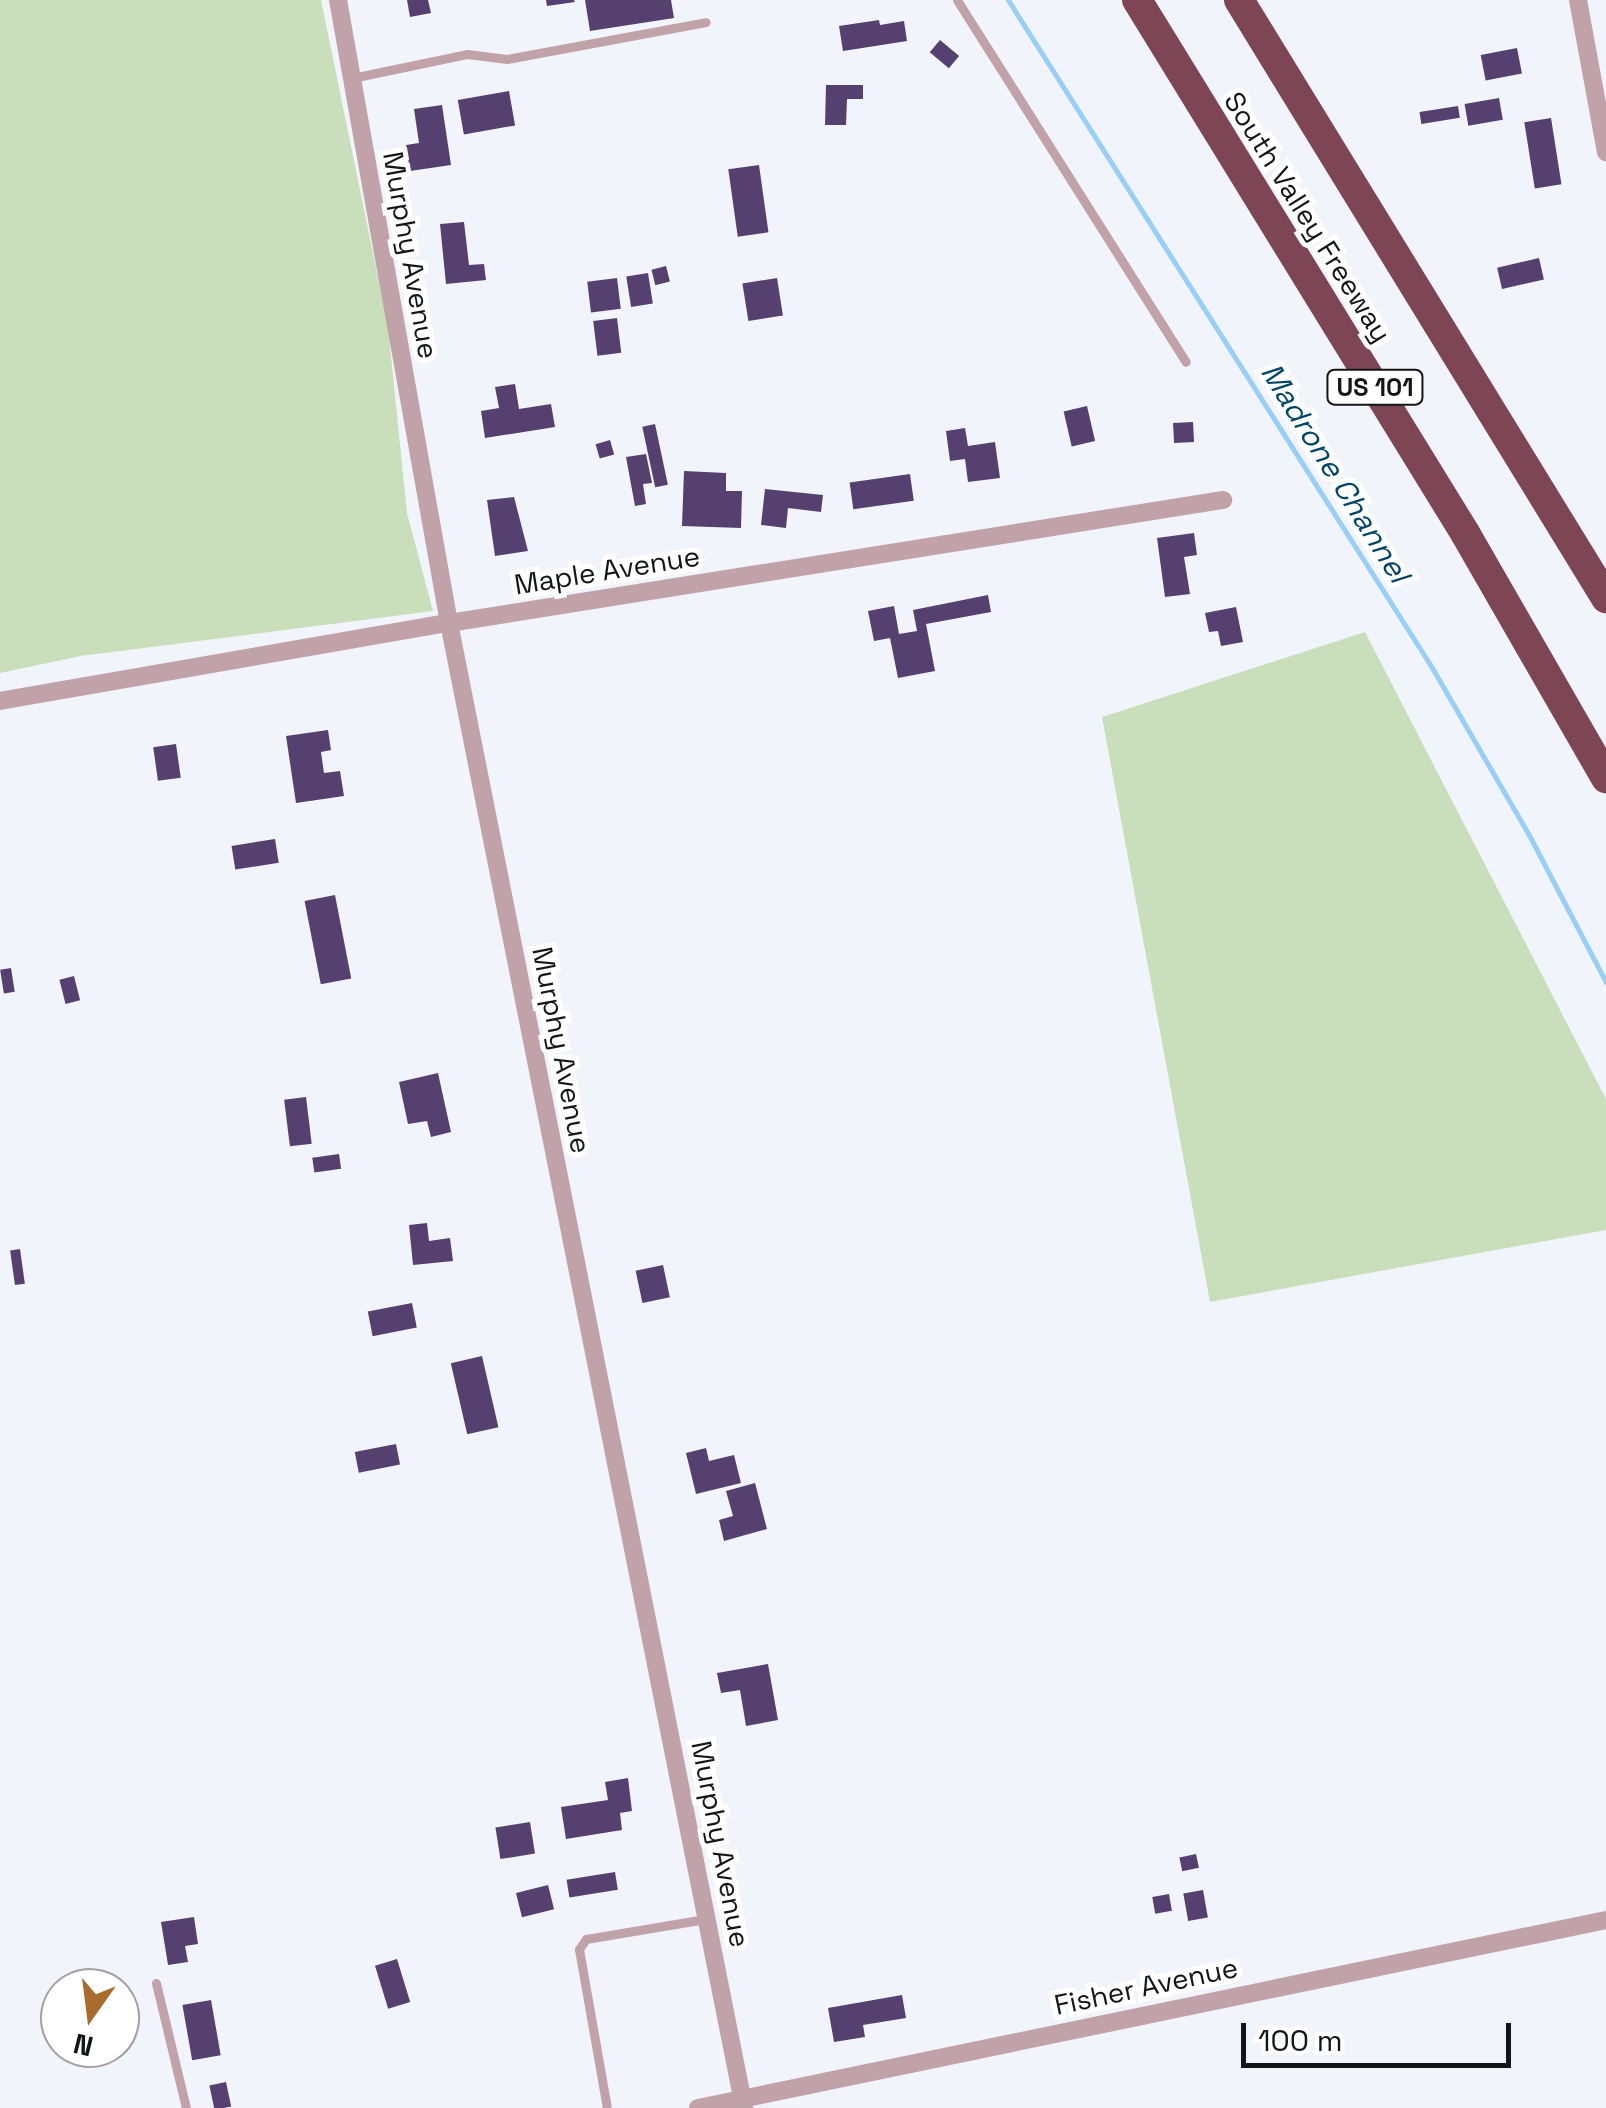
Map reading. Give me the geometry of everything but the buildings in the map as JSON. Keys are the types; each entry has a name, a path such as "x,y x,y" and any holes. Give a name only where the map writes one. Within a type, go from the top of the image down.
{"highway":[{"name":"South Valley Freeway","path":"1136,0 1465,533 1606,778"},
{"name":"South Valley Freeway","path":"1239,0 1606,598"}],"street":[{"name":"Murphy Avenue","path":"338,0 449,623 743,2104"},
{"path":"1578,0 1600,88 1606,152"},
{"name":"Maple Avenue","path":"0,701 449,623 1223,500"},
{"name":"Fisher Avenue","path":"698,2108 743,2104 1606,1920"}],"lane":[{"path":"957,0 1186,362"},
{"path":"352,78 467,54 507,59 706,22"},
{"path":"607,2108 579,1950 586,1939 708,1918"},
{"path":"156,1984 186,2108"}],"green space":[{"path":"0,0 321,0 388,326 407,513 433,611 81,656 0,673"},
{"path":"1365,632 1606,1099 1606,1230 1210,1302 1102,717"}],"waterway":[{"name":"Madrone Channel","path":"1008,0 1431,666 1529,835 1606,982"}]}
